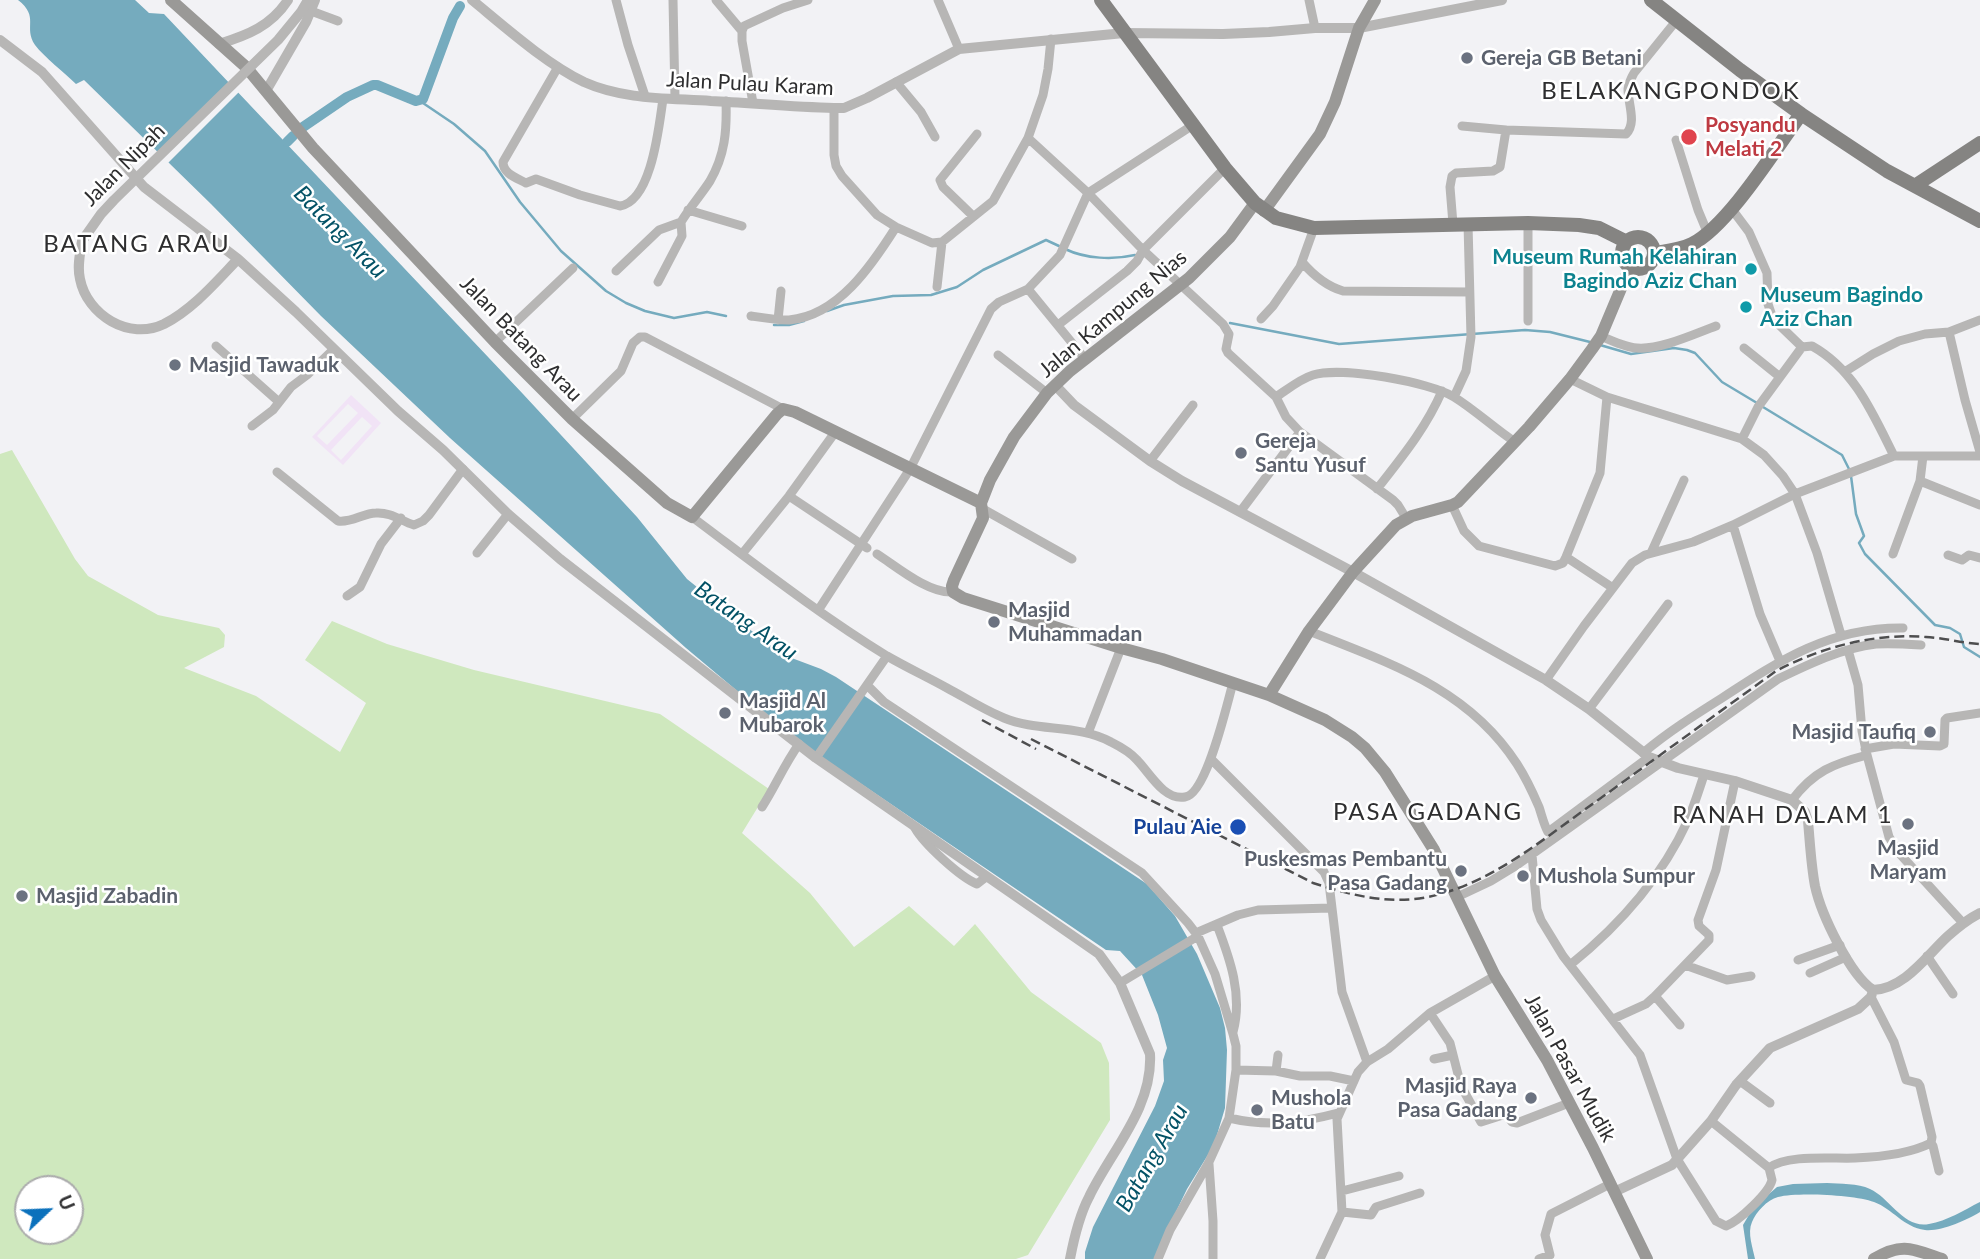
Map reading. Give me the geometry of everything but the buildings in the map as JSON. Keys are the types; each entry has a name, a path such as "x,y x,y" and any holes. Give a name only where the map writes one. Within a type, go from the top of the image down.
{"main road":[{"name":"Jalan Batang Arau","path":"171,0 246,66 313,148 495,342 572,419 667,503 692,517"},
{"path":"1101,0 1224,168 1259,207 1276,218 1314,228 1528,223 1589,226 1627,242"},
{"name":"Jalan Kampung Nias","path":"953,592 954,580 983,518 982,506 990,480 1014,437 1051,389 1070,371 1189,278 1259,207 1320,134 1335,102 1359,28 1375,0"},
{"path":"1657,2 1740,70 1801,114 1887,171 1980,220"},
{"path":"1654,253 1685,247 1708,234 1731,208 1801,114"},
{"path":"1916,185 1980,144"},
{"path":"1632,238 1645,238 1650,242 1654,253 1651,264 1641,269 1630,267 1623,258 1623,247 1627,242 1632,238"},
{"path":"1269,695 1309,631 1353,572 1396,525 1405,518 1452,505 1468,492 1570,379 1597,342 1630,267"},
{"path":"692,517 783,410 795,412 836,431 982,506"},
{"name":"Jalan Pasar Mudik","path":"953,592 964,598 1269,695 1338,727 1352,737 1373,758 1416,820 1445,869 1495,976 1547,1060 1647,1259"},
{"path":"1874,1259 1886,1252 1906,1247 1937,1258"}],"street":[{"path":"219,44 245,36 269,22 288,0"},
{"name":"Jalan Pulau Karam","path":"472,0 558,67 586,82 624,94 834,108 851,105 959,49 1124,33 1269,33 1315,28 1359,28 1502,0"},
{"path":"616,0 645,96"},
{"path":"558,67 503,162 503,169 526,183 536,179 589,198 620,206 627,205 635,199 645,183 669,99 673,0"},
{"path":"716,0 742,31 753,103"},
{"path":"742,31 744,26 782,4 808,0"},
{"path":"938,0 959,49"},
{"path":"1309,0 1315,28"},
{"path":"266,91 311,4 338,21"},
{"name":"Jalan Nipah","path":"237,259 183,313 150,328 132,330 114,324 97,311 79,278 82,241 101,214 278,40 311,4"},
{"path":"1462,126 1626,134 1632,126 1630,81 1676,20"},
{"path":"834,108 833,141 836,166 842,176 877,215 932,243 942,242 993,201 1028,138 1043,95 1051,39"},
{"path":"0,40 42,72 145,187 237,259 508,514 633,617 799,744 1099,954 1122,983 1150,1054 1147,1082 1137,1114 1088,1197 1076,1228 1070,1259"},
{"path":"897,82 921,112 935,137"},
{"path":"658,282 682,236 681,222 709,183 718,165 727,132 726,102"},
{"path":"819,609 864,546 910,469 991,309 999,302 1028,289 1060,255 1088,193 1194,125"},
{"path":"1454,397 1466,371 1471,327 1461,224 1450,187 1452,176 1455,173 1493,171 1500,167 1506,130"},
{"path":"973,216 943,187 940,180 977,134"},
{"path":"1028,138 1227,329 1230,340 1226,349 1228,354 1276,397 1286,417 1300,432 1398,505 1405,518"},
{"path":"1676,140 1708,234"},
{"path":"1059,325 1127,271 1143,250 1224,168"},
{"path":"1731,208 1749,232 1761,257 1767,273 1768,304 1773,319 1802,347"},
{"path":"688,210 742,226"},
{"path":"616,271 659,230 681,222"},
{"path":"1528,223 1528,321"},
{"path":"751,316 790,320 825,307 866,273 896,227"},
{"path":"1261,319 1273,306 1302,262 1314,228"},
{"path":"937,287 942,242"},
{"path":"1302,262 1327,285 1343,291 1469,292"},
{"path":"495,342 573,268"},
{"path":"1028,289 1086,360"},
{"path":"778,320 781,291"},
{"path":"1846,372 1899,341 1925,334 1949,332 1980,320"},
{"path":"1597,342 1641,348 1676,340 1716,326"},
{"path":"1546,680 1632,563 1641,557 1693,542 1734,525 1794,494 1894,456 1980,454 1949,332"},
{"path":"572,419 621,371 633,344 640,337 645,337 783,410"},
{"path":"216,346 279,402"},
{"path":"1742,439 1758,407 1802,347 1812,346 1846,372 1873,413 1894,456"},
{"path":"1744,348 1780,377"},
{"path":"252,426 273,410 291,387 334,349"},
{"path":"998,355 1182,481 1353,572 1546,680 1651,757 1792,800 1805,812 1808,821 1815,886 1822,908 1846,957 1872,993 1894,1042 1906,1080 1920,1086 1939,1171"},
{"path":"1276,397 1309,376 1328,373 1360,374 1390,379 1442,391 1454,397 1515,442"},
{"path":"1570,379 1607,397 1742,439 1764,455 1783,475 1794,494 1817,553 1841,635"},
{"path":"1377,489 1420,434 1442,391"},
{"path":"1452,505 1464,531 1479,546 1555,566 1563,563 1600,472 1607,397"},
{"path":"1150,461 1193,405"},
{"path":"742,554 789,496 836,431"},
{"path":"1240,512 1300,432"},
{"path":"1893,554 1920,481 1923,456"},
{"path":"277,472 338,521 345,522 376,513 390,514 414,525 423,521 463,469"},
{"path":"1651,553 1684,480"},
{"path":"1920,481 1980,505"},
{"path":"789,496 864,546"},
{"path":"982,506 1072,559"},
{"path":"477,553 508,514"},
{"name":"Jalan Batang Arau","path":"692,517 887,656 1002,717 1023,724 1098,735 1128,751 1155,783 1163,790 1180,797 1193,793 1211,759 1233,683"},
{"path":"347,596 360,587 381,544 401,518"},
{"path":"1734,525 1759,614 1780,661"},
{"path":"877,554 932,589 945,593 953,592"},
{"path":"1948,555 1962,560 1969,555 1980,558"},
{"path":"1566,557 1613,588"},
{"path":"1589,709 1668,604"},
{"path":"1457,897 1491,881 1532,855 1651,757 1690,718 1780,661 1812,645 1841,635 1870,629 1903,628"},
{"path":"1309,631 1426,681 1459,702 1496,737 1516,763 1530,787 1548,832 1651,757 1778,679 1848,650 1876,644 1921,645"},
{"path":"1088,733 1121,648"},
{"path":"1848,650 1858,685 1866,752 1889,837 1963,923"},
{"path":"817,757 887,656"},
{"path":"865,687 1142,873 1170,902 1195,936 1215,974 1233,1034 1236,1086 1229,1118 1209,1162 1170,1230 1158,1259"},
{"path":"1792,800 1811,778 1824,769 1894,744 1941,746 1945,742 1947,718 1980,713"},
{"path":"762,807 799,744"},
{"path":"1211,759 1321,867 1329,883 1342,992 1367,1062"},
{"path":"1570,965 1595,945 1642,896 1686,824 1704,775"},
{"path":"1613,1019 1646,1004 1709,938 1699,926 1698,920 1716,870 1735,781"},
{"path":"1532,855 1537,909 1541,920 1570,965 1636,1048 1677,1158 1716,1221 1724,1226 1734,1223 1770,1188 1772,1180 1769,1168 1711,1121"},
{"path":"1122,983 1195,936 1238,915 1258,910 1331,908"},
{"path":"1539,1259 1550,1255 1545,1235 1552,1214 1672,1164 1770,1048 1858,1009 1872,993 1903,979 1963,923 1980,913"},
{"path":"1217,925 1230,960 1237,998 1233,1034"},
{"path":"1798,960 1840,946"},
{"path":"1927,956 1953,994"},
{"path":"1810,973 1846,957"},
{"path":"1685,965 1721,979 1751,976"},
{"path":"1320,1259 1342,1212 1336,1124 1338,1113 1361,1066 1388,1049 1430,1013 1495,976"},
{"path":"1654,996 1680,1024"},
{"path":"1430,1013 1450,1043 1461,1086 1481,1122 1506,1114 1515,1124 1569,1103"},
{"path":"1276,1071 1278,1055"},
{"path":"1434,1059 1453,1055"},
{"path":"1236,1070 1276,1071 1300,1076 1336,1076 1353,1081"},
{"path":"1740,1081 1770,1103"},
{"path":"1229,1118 1282,1124 1338,1113"},
{"path":"1769,1168 1779,1162 1880,1156 1931,1143"},
{"path":"1209,1162 1213,1259"},
{"path":"1342,1191 1399,1176"},
{"path":"1342,1212 1371,1215 1376,1207 1420,1193"}],"shaded area":[{"path":"351,395 381,423 343,465 312,437","holes":["348,404 358,413 327,445 317,436","362,417 372,426 341,460 331,450"]}],"green space":[{"path":"12,450 75,559 88,576 158,615 219,628 225,635 224,647 184,668 256,696 340,752 366,703 305,660 332,621 387,644 474,670 660,714 769,789 742,833 810,893 854,947 909,906 954,946 975,924 1031,992 1101,1043 1109,1063 1110,1120 1028,1255 1016,1259 0,1259 0,454"}],"water":[{"name":"Batang Arau","path":"18,0 135,0 149,13 164,14 637,517 687,579 763,640 789,657 836,677 1147,884 1175,916 1197,954 1220,1008 1227,1050 1225,1108 1214,1145 1187,1189 1158,1249 1156,1259 1085,1259 1093,1227 1155,1106 1164,1081 1163,1060 1167,1048 1158,1015 1142,975 1120,951 1106,950 823,758 767,716 686,648 450,438 321,316 84,80 76,84 44,55 32,39 30,17 25,6"},
{"path":"1827,1183 1870,1189 1912,1222 1920,1224 1942,1220 1980,1202 1980,1212 1946,1227 1925,1230 1910,1225 1874,1202 1841,1196 1787,1195 1766,1204 1754,1218 1750,1231 1755,1259 1748,1259 1743,1225 1753,1208 1777,1187"}],"pier":[{"path":"232,80 241,90 165,166 155,156"}],"waterway":[{"path":"303,127 347,97 373,85 416,101 423,99 460,6"},
{"path":"420,101 454,124 485,151 520,202 561,251 606,291 645,311 674,318 707,312 726,316"},
{"path":"287,142 293,136"},
{"path":"827,311 893,296 931,295 957,287 983,270 1046,240 1059,246"},
{"path":"1065,249 1100,258 1135,255"},
{"path":"774,325 804,321"},
{"path":"1230,323 1339,344 1525,330 1550,332 1590,342"},
{"path":"1600,345 1631,354 1674,348 1687,350 1695,353 1722,382 1757,403"},
{"path":"1763,407 1842,455 1849,469"},
{"path":"1851,476 1856,514 1864,536 1859,543 1865,554 1935,625 1950,628 1960,634 1964,647 1980,657"}],"railway":[{"path":"1031,739 1313,883 1370,897 1413,899 1451,891 1516,859 1776,671 1793,662 1848,643 1887,637 1926,637 1980,644"},
{"path":"982,720 1036,749"}],"place":[{"name":"Gereja GB Betani","path":"1467,58"},
{"name":"Posyandu Melati 2","path":"1689,137"},
{"name":"Museum Rumah Kelahiran Bagindo Aziz Chan","path":"1751,269"},
{"name":"Museum Bagindo Aziz Chan","path":"1746,307"},
{"name":"Masjid Tawaduk","path":"175,365"},
{"name":"Gereja Santu Yusuf","path":"1241,453"},
{"name":"Masjid Muhammadan","path":"994,622"},
{"name":"Masjid Al Mubarok","path":"725,713"},
{"name":"Masjid Taufiq","path":"1930,732"},
{"name":"Masjid Maryam","path":"1908,824"},
{"name":"Pulau Aie","path":"1238,827"},
{"name":"Puskesmas Pembantu Pasa Gadang","path":"1461,871"},
{"name":"Mushola Sumpur","path":"1523,876"},
{"name":"Masjid Zabadin","path":"22,896"},
{"name":"Masjid Raya Pasa Gadang","path":"1531,1098"},
{"name":"Mushola Batu","path":"1257,1110"}],"district":[{"name":"BELAKANGPONDOK","path":"1671,91"},
{"name":"BATANG ARAU","path":"137,244"},
{"name":"PASA GADANG","path":"1428,812"},
{"name":"RANAH DALAM 1","path":"1783,815"}]}
